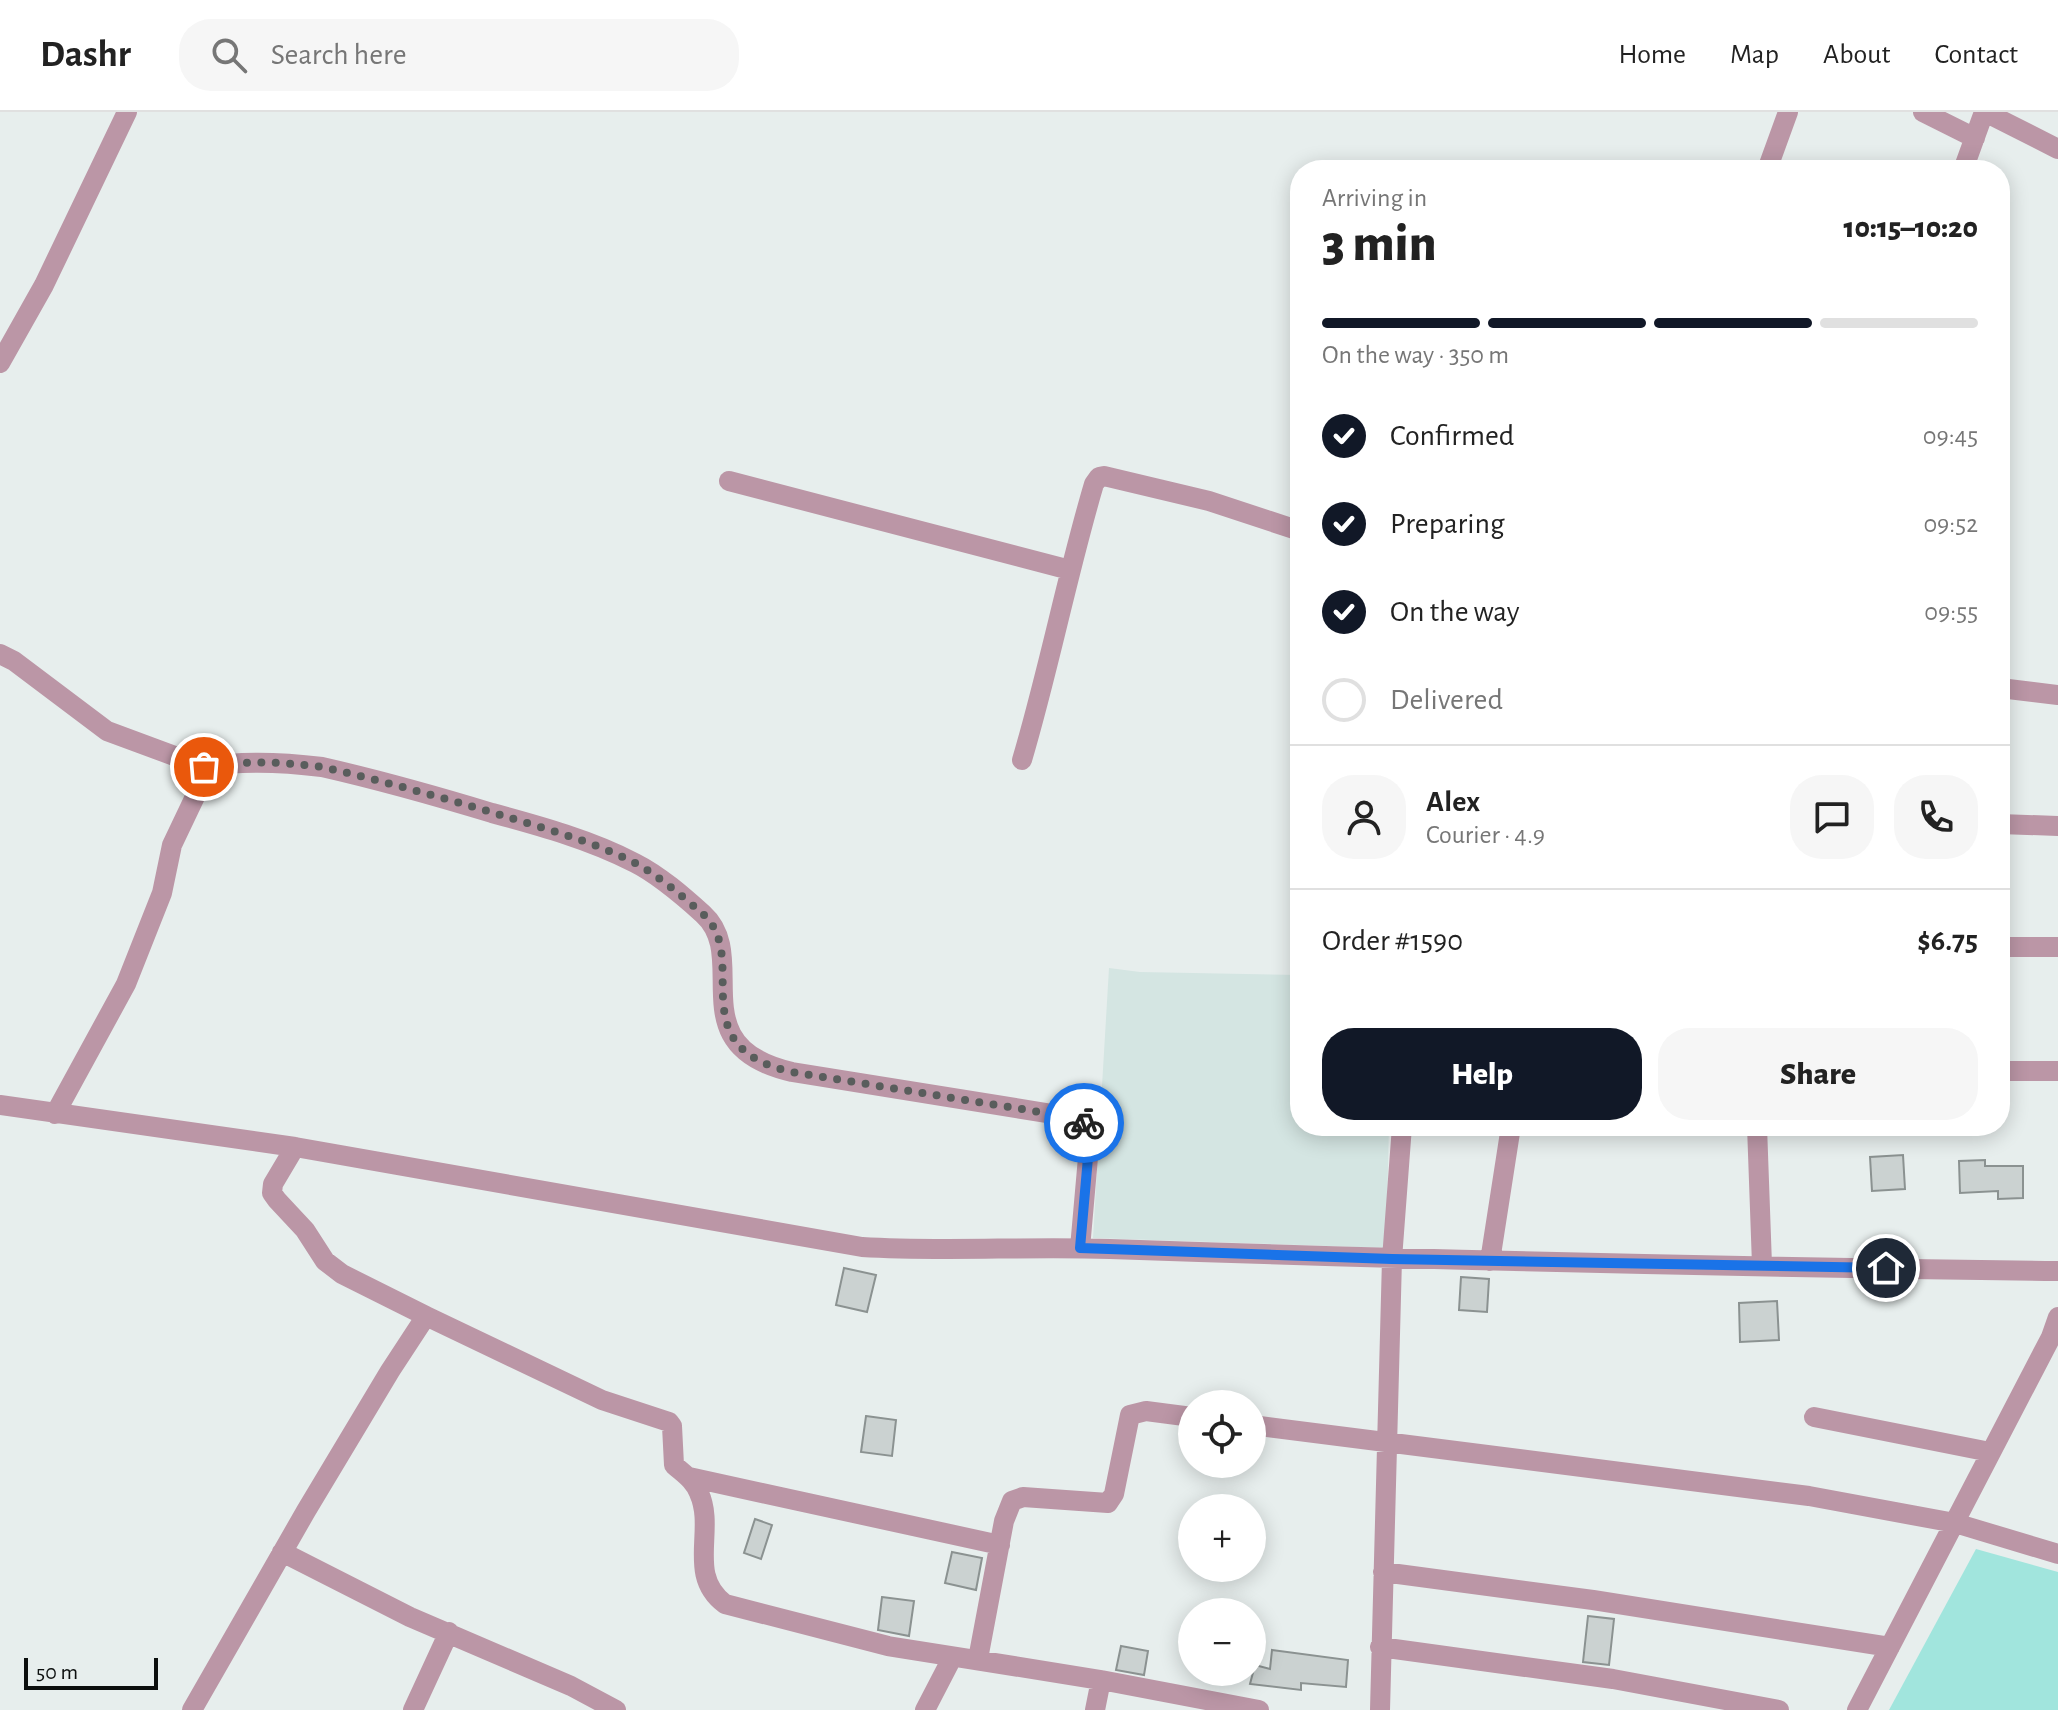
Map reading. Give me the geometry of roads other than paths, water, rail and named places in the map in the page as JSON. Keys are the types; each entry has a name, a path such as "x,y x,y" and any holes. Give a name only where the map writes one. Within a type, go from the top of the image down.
{"street":[{"path":"0,363 44,285 127,112"},
{"path":"1771,160 1788,112"},
{"path":"1923,112 1975,138"},
{"path":"1967,160 1984,112 2058,149"},
{"path":"1022,760 1070,570 1094,484 1099,477 1209,501 1290,528"},
{"path":"729,481 1070,570"},
{"path":"0,654 14,661 107,731 204,767 238,762 288,762 322,767 543,827 639,864 700,912 716,929 723,1012 738,1042 761,1062 792,1072 1077,1118 1084,1122 1090,1135 1080,1248"},
{"path":"2010,689 2058,695"},
{"path":"55,1114 126,984 162,893 172,845 202,782 204,767"},
{"path":"2010,824 2058,826"},
{"path":"2010,947 2058,947"},
{"path":"2010,1071 2058,1071"},
{"path":"3,1110 55,1114 295,1147 862,1247 1080,1248 1392,1259 2058,1271"},
{"path":"1380,1710 1392,1259 1401,1136"},
{"path":"1490,1261 1509,1136"},
{"path":"1757,1136 1762,1265"},
{"path":"295,1147 273,1184 272,1193 305,1230 325,1261 342,1274 602,1400 669,1422 672,1426 674,1465 689,1477 700,1493 705,1576 718,1599 725,1604 888,1646 1101,1680 1259,1710"},
{"path":"192,1710 282,1552 426,1316"},
{"path":"1857,1710 2051,1337 2058,1317"},
{"path":"978,1659 1008,1506 1017,1498 1102,1504 1112,1500 1128,1419 1133,1413 1146,1411 1178,1415"},
{"path":"1814,1417 1990,1452"},
{"path":"1266,1427 1809,1496 1955,1523 2058,1554"},
{"path":"689,1477 1000,1545"},
{"path":"282,1552 373,1599 571,1686 616,1710"},
{"path":"1383,1572 1593,1600 1890,1647"},
{"path":"413,1710 449,1632"},
{"path":"1380,1647 1613,1679 1779,1710"},
{"path":"925,1710 952,1658"},
{"path":"1095,1710 1101,1680"}]}
